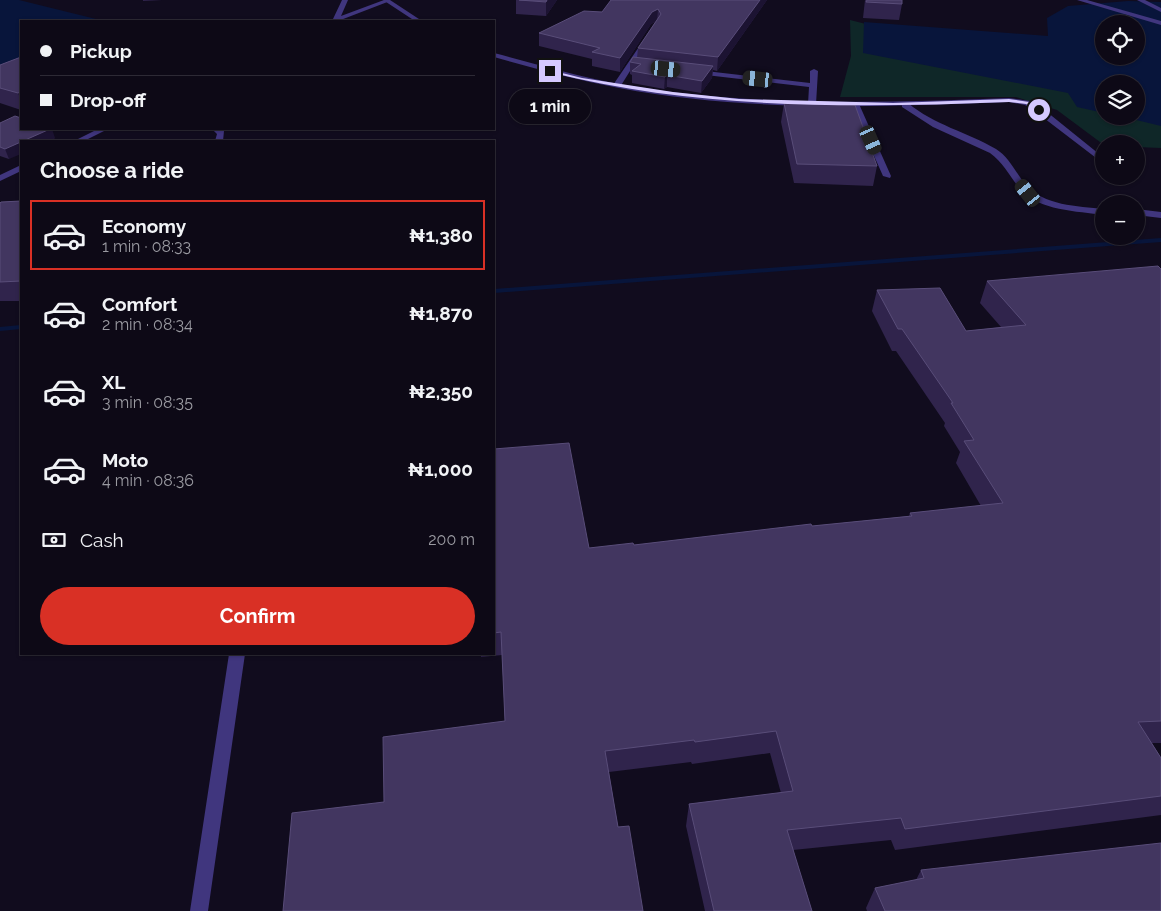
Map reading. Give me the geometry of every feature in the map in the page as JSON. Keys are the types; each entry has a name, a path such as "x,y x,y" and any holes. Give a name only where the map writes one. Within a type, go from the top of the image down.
{"street":[{"path":"334,20 345,0"},
{"path":"1080,0 1161,23"},
{"path":"1108,0 1161,19"},
{"path":"1140,0 1161,10"},
{"path":"1153,0 1161,4"},
{"path":"334,20 386,1 417,20"},
{"path":"617,84 652,30"},
{"path":"495,55 582,79 739,101 905,105 1009,100 1027,103 1039,110 1095,155"},
{"path":"630,65 639,66"},
{"path":"685,71 812,85"},
{"path":"812,104 814,71"},
{"path":"855,104 887,176"},
{"path":"905,105 916,115 931,124 995,152 1028,193 1059,207 1095,211"},
{"path":"80,140 102,130"},
{"path":"0,178 20,168"},
{"path":"1145,213 1161,215"},
{"path":"199,911 237,655"}],"green space":[{"path":"850,20 1095,82 1095,125 1145,125 1145,110 1161,98 1161,148 1145,147 1145,135 1095,135 1095,138 1057,110 1016,97 840,97 851,56"}],"water":[{"path":"0,0 19,0 100,20 20,20 20,72 0,81"},
{"path":"1128,1 1161,2 1161,126 1145,122 1145,75 1095,75 1095,111 1077,107 1068,93 863,53 864,22 1048,36 1047,18 1068,6"}],"building":[{"path":"519,0 547,0 546,2"},
{"path":"611,0 760,0 718,57 638,48 661,14 658,9 652,12 620,58 592,52 600,48 539,33 584,11 602,12"},
{"path":"867,0 902,0 902,4 866,2"},
{"path":"20,57 20,92 0,88 0,65"},
{"path":"633,57 713,66 702,81 667,75 665,77 632,71 641,64 630,62"},
{"path":"784,103 855,105 877,166 797,164"},
{"path":"15,116 20,118 20,130 48,130 25,140 20,140 20,142 5,149 0,147 0,123"},
{"path":"20,201 20,281 0,282 1,202"},
{"path":"1158,266 1161,269 1161,721 1138,722 1161,758 1161,796 905,829 901,818 787,830 812,911 714,911 689,804 793,791 776,731 695,742 694,740 605,751 618,827 629,826 643,911 283,911 292,813 384,802 383,737 505,721 501,632 495,633 495,449 569,443 589,548 633,543 634,545 811,524 812,526 912,516 910,513 1003,503 964,441 974,440 951,403 953,403 902,329 898,329 877,290 940,288 966,331 1026,325 987,281"},
{"path":"1161,843 1161,911 885,911 875,888 924,878 921,870"}],"waterway":[{"path":"495,291 1161,240"},
{"path":"0,329 20,327"}],"route":[{"path":"550,71 582,79 673,94 739,101 802,104 922,105 1009,100 1027,103 1039,110"}]}
